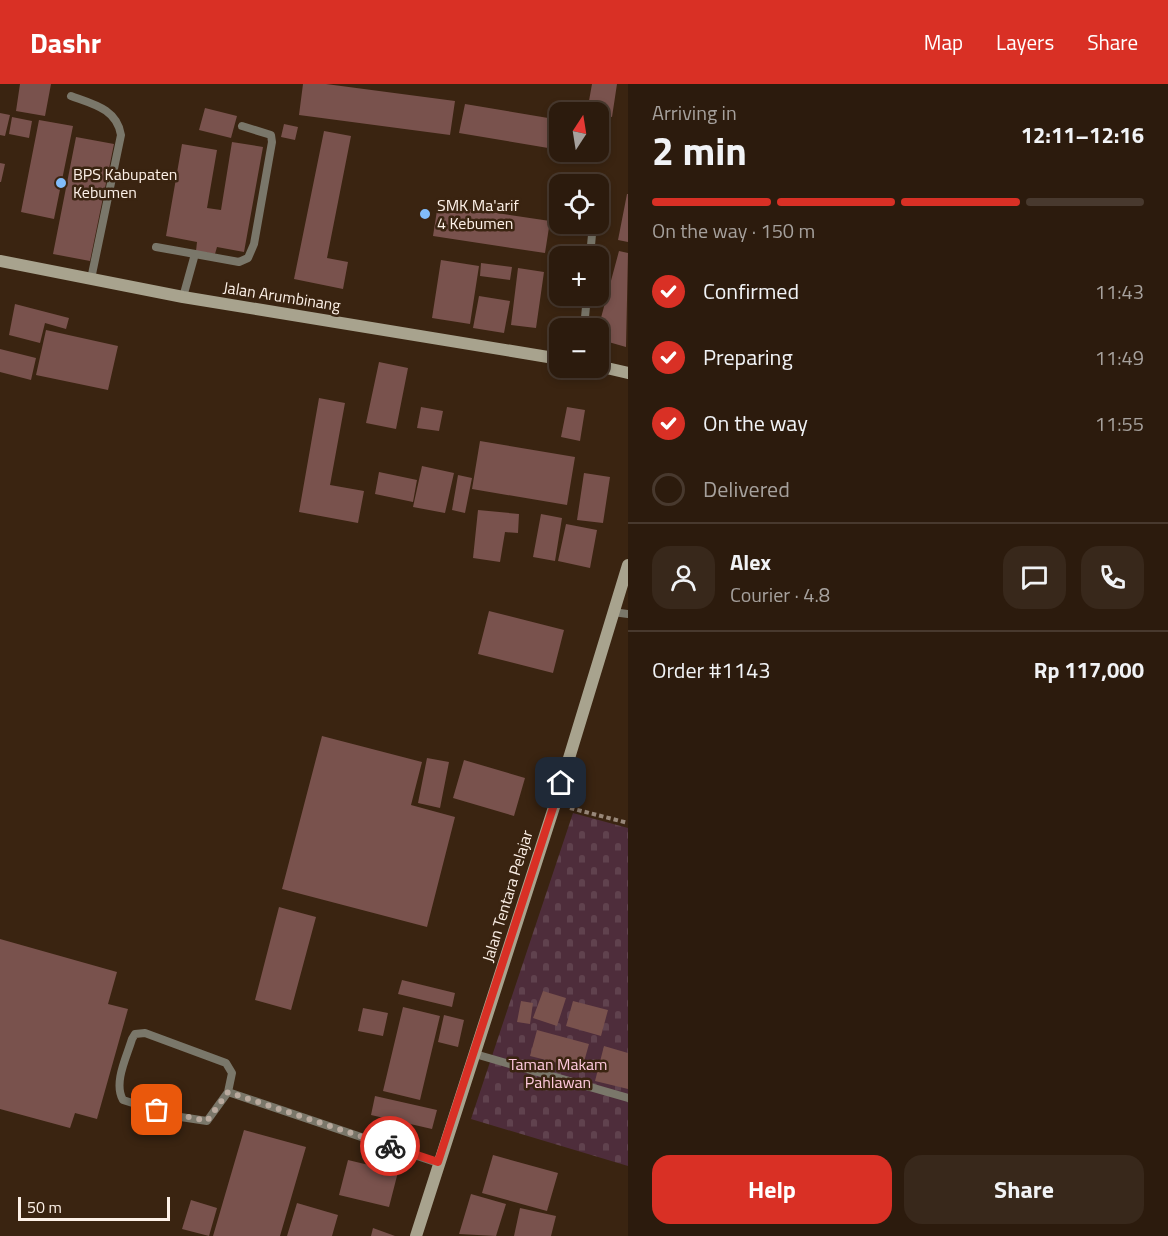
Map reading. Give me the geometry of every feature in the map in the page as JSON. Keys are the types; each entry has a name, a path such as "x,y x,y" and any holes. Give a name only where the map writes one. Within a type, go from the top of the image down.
{"main road":[{"name":"Jalan Arumbinang","path":"0,261 183,297 549,357"},
{"path":"609,369 628,373"},
{"name":"Jalan Tentara Pelajar","path":"416,1236 555,804 628,565"}],"lane":[{"path":"71,96 112,114 119,124 121,135 91,279"},
{"path":"156,247 239,262 248,258 254,244 272,142 271,135 266,131 242,126"},
{"path":"183,297 195,254"},
{"path":"613,612 628,614"},
{"path":"145,1033 226,1063 232,1073 228,1092 207,1121 174,1116 123,1100 119,1093 119,1084 132,1039 135,1034 145,1033"},
{"path":"475,1054 628,1098"},
{"path":"228,1092 438,1162"}],"path":[{"path":"555,804 628,823"}],"green space":[{"name":"Taman Makam Pahlawan","path":"573,813 628,828 628,1166 471,1119"}],"building":[{"path":"20,84 51,84 45,116 16,111"},
{"path":"303,84 326,84 455,101 450,135 299,115"},
{"path":"592,84 617,84 612,117 609,116 609,102 589,102"},
{"path":"465,104 549,118 549,148 459,133"},
{"path":"205,108 237,116 231,138 199,130"},
{"path":"0,113 10,115 5,136 0,135"},
{"path":"12,117 32,121 29,138 9,134"},
{"path":"39,120 73,126 54,219 21,212"},
{"path":"284,124 298,127 295,140 281,137"},
{"path":"324,131 351,136 327,258 348,262 343,289 294,279"},
{"path":"76,137 114,144 90,261 53,254"},
{"path":"232,142 263,147 244,252 217,247 215,254 196,251 197,242 166,236 182,144 217,150 207,208 221,210"},
{"path":"0,163 5,164 1,182 0,182"},
{"path":"628,194 628,242 618,240"},
{"path":"438,204 549,221 545,253 433,236"},
{"path":"619,251 628,253 626,347 609,342 609,318 601,318 604,306 609,306 609,288"},
{"path":"441,260 479,266 470,324 432,318"},
{"path":"481,263 512,267 510,280 480,276"},
{"path":"518,268 544,272 536,328 511,325"},
{"path":"479,296 510,301 504,333 473,328"},
{"path":"15,304 69,318 66,329 45,323 40,343 9,335"},
{"path":"46,330 118,346 108,390 36,375"},
{"path":"0,349 36,358 31,380 0,372"},
{"path":"379,362 408,368 396,429 366,423"},
{"path":"319,398 345,403 330,485 364,491 358,523 299,512"},
{"path":"421,407 443,411 439,431 417,428"},
{"path":"567,407 585,410 580,441 561,437"},
{"path":"480,441 575,457 567,505 472,489"},
{"path":"422,466 454,473 445,513 413,507"},
{"path":"379,472 417,480 413,502 375,494"},
{"path":"584,473 610,477 603,523 577,520"},
{"path":"458,475 472,478 465,513 452,510"},
{"path":"478,510 519,514 518,533 505,532 500,562 473,558"},
{"path":"541,514 562,518 555,561 533,557"},
{"path":"566,524 597,530 590,568 558,561"},
{"path":"489,611 564,630 553,673 478,654"},
{"path":"322,736 422,762 411,805 455,817 427,927 282,889"},
{"path":"427,758 449,762 440,808 418,803"},
{"path":"464,760 525,778 514,816 453,798"},
{"path":"279,907 316,917 291,1010 255,1000"},
{"path":"0,939 117,972 108,1004 128,1009 97,1119 75,1113 70,1128 0,1109"},
{"path":"402,980 455,993 452,1007 398,994"},
{"path":"543,991 566,998 557,1026 533,1018"},
{"path":"521,1001 533,1003 530,1024 517,1022"},
{"path":"573,1001 608,1010 601,1036 566,1026"},
{"path":"403,1007 440,1016 420,1100 383,1091"},
{"path":"363,1008 388,1013 383,1036 358,1031"},
{"path":"444,1015 464,1020 458,1047 438,1042"},
{"path":"537,1030 589,1044 582,1069 530,1056"},
{"path":"604,1046 628,1053 628,1089 595,1081"},
{"path":"375,1096 437,1110 432,1129 371,1115"},
{"path":"244,1130 306,1147 280,1236 213,1236"},
{"path":"493,1155 558,1173 547,1211 482,1193"},
{"path":"348,1160 398,1172 389,1207 339,1195"},
{"path":"471,1194 506,1204 496,1236 459,1234"},
{"path":"191,1200 217,1208 209,1236 182,1229"},
{"path":"297,1203 338,1215 332,1236 287,1236"},
{"path":"520,1208 556,1216 551,1236 514,1236"},
{"path":"373,1228 395,1236 371,1236"}],"way so far":[{"path":"157,1110 174,1116 207,1121 228,1092 390,1146"}],"place":[{"name":"BPS Kabupaten Kebumen","path":"61,183"},
{"name":"SMK Ma'arif 4 Kebumen","path":"425,214"}],"route":[{"path":"390,1146 438,1162 475,1054 561,783"}]}
